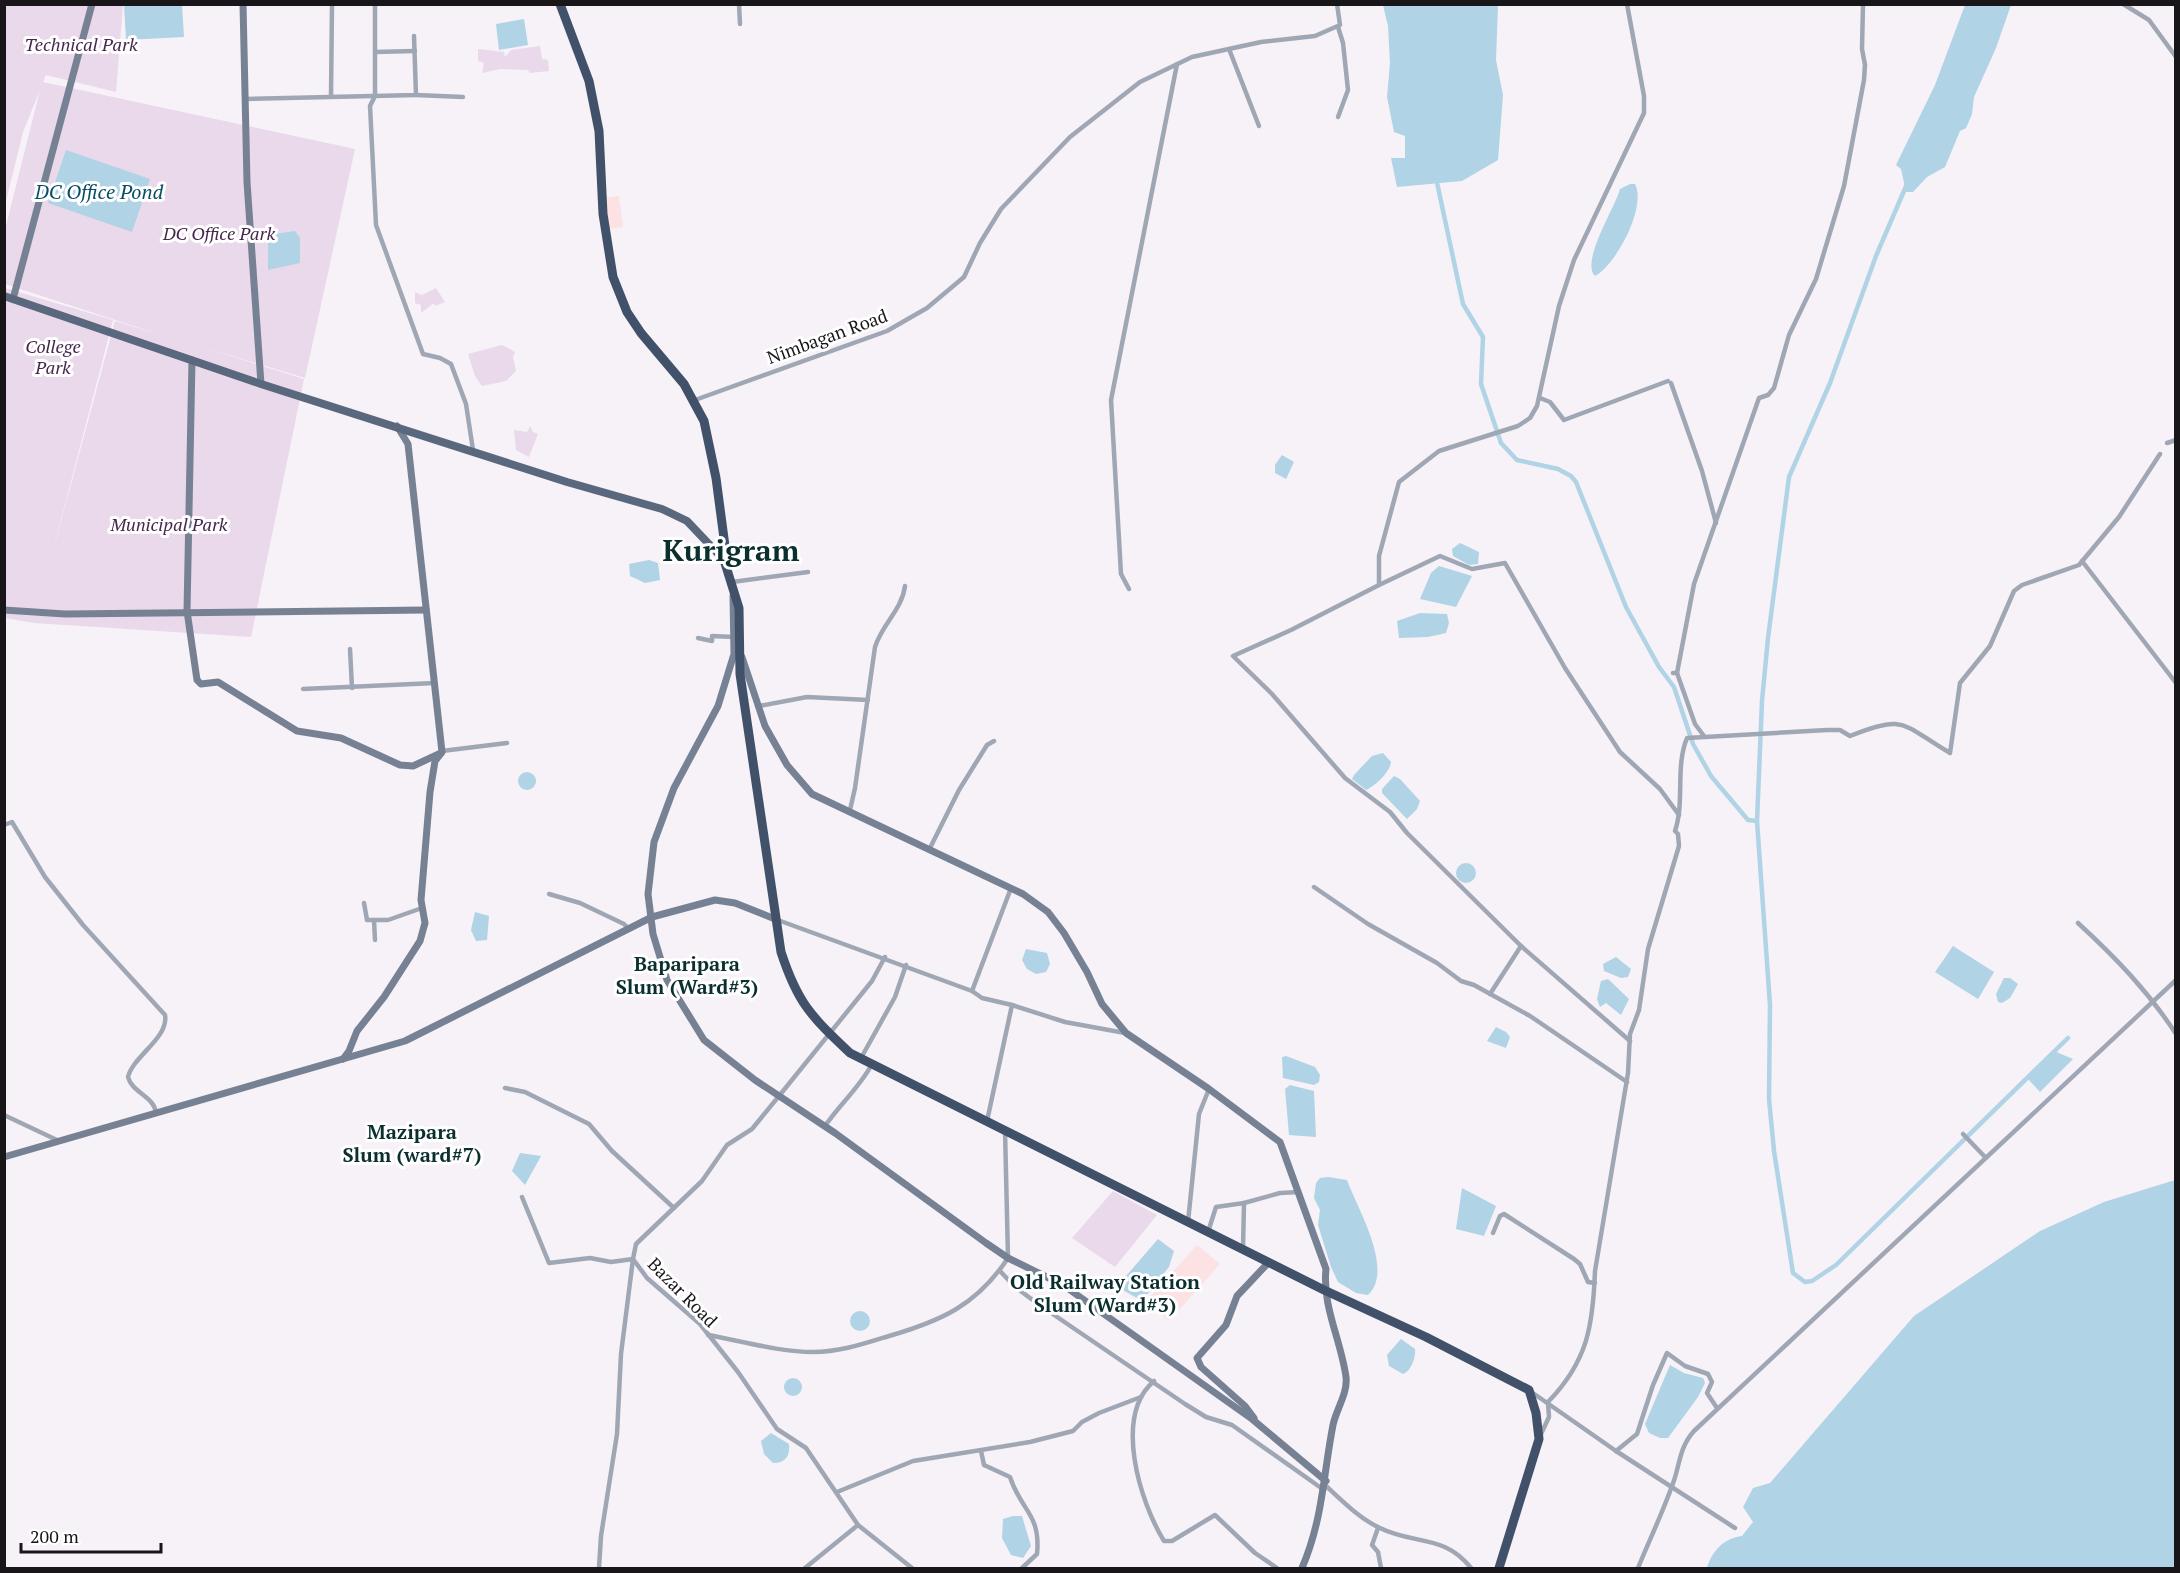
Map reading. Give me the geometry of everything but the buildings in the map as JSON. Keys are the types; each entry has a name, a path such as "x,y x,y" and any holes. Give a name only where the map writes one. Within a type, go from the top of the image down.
{"highway":[{"path":"560,4 589,81 599,131 603,214 613,278 627,312 640,333 684,384 695,400 704,421 716,478 725,546 724,560 739,608 740,674 775,919 781,952 791,984 810,1016 850,1053 1529,1390 1536,1413 1539,1439 1499,1569"}],"main road":[{"path":"4,296 112,331 261,384 577,485 662,509 687,521 724,560"}],"street":[{"path":"14,299 92,4"},
{"path":"243,4 247,182 261,384"},
{"path":"331,96 332,4"},
{"path":"375,4 375,96 370,106 371,174 379,238 423,354 452,364 466,404 473,450"},
{"path":"739,4 740,24"},
{"path":"1337,4 1338,27 1343,43 1348,90 1338,117"},
{"path":"1379,585 1379,556 1400,482 1439,451 1492,436 1530,418 1540,398 1560,306 1574,260 1644,113 1644,96 1627,4"},
{"path":"1704,736 1695,724 1675,673 1694,584 1759,398 1768,395 1774,388 1789,335 1816,279 1844,186 1864,80 1863,4"},
{"path":"2124,5 2149,20 2175,57"},
{"name":"Nimbagan Road","path":"695,400 887,331 927,308 964,278 980,243 1001,209 1070,137 1140,82 1192,57 1261,42 1315,36 1338,27"},
{"path":"414,36 416,96"},
{"path":"1229,49 1259,126"},
{"path":"375,52 415,53"},
{"path":"1129,589 1122,574 1111,400 1177,64"},
{"path":"245,99 331,96 463,97"},
{"path":"192,360 187,611 197,680 201,684 218,682 297,731 341,738 400,765 413,766 442,752 507,742"},
{"path":"1540,398 1550,402 1564,420 1670,382 1702,471 1716,523"},
{"path":"341,1061 349,1051 357,1031 384,998 420,941 425,923 422,908 429,792 435,761 442,752 408,444 397,426"},
{"path":"408,444 416,432"},
{"path":"2167,442 2175,440"},
{"path":"1548,1402 1559,1392 1585,1347 1596,1296 1594,1283 1627,1082 1630,1041 1643,990 1648,949 1679,843 1675,831 1679,815 1681,759 1687,738 1827,730 1840,730 1850,736 1875,725 1902,723 1950,753 1960,684 1990,646 2014,591 2022,585 2079,565 2119,517 2160,454"},
{"path":"1630,1041 1521,946 1390,813 1345,778 1272,694 1233,656 1291,630 1440,556 1472,569 1505,563 1565,668 1620,752 1660,789 1679,815"},
{"path":"2082,561 2175,683"},
{"path":"808,572 732,582 734,654 718,706 674,788 654,842 648,875 653,933 667,980 704,1040 779,1096 825,1126 1008,1258 1063,1285 1260,1426 1343,1502 1378,1528 1439,1543 1462,1558 1471,1569"},
{"path":"850,810 878,637 901,604 905,586"},
{"path":"4,610 65,614 426,610"},
{"path":"698,638 712,641 712,636 734,637"},
{"path":"350,649 352,688"},
{"path":"741,654 765,726 787,765 812,794 850,810 1023,894 1053,919 1088,972 1102,1004 1126,1033 1209,1089 1280,1142 1326,1269 1324,1290 1346,1377 1333,1424 1325,1485 1313,1543 1302,1569"},
{"path":"303,689 435,683"},
{"path":"759,706 807,697 851,697 868,700"},
{"path":"929,850 959,790 987,745 994,741"},
{"path":"4,825 12,822 45,877 83,925 165,1015 166,1023 128,1077 130,1084 151,1101 156,1114"},
{"path":"1314,887 1368,924 1427,957 1461,981 1530,1016 1627,1082"},
{"path":"972,991 1011,888"},
{"path":"549,894 580,903 624,924 629,929"},
{"path":"4,1158 405,1041 652,917 715,900 735,903 885,957 972,991 982,998 1065,1022 1126,1033"},
{"path":"364,903 367,920 388,920 422,908"},
{"path":"374,920 375,940"},
{"path":"2078,923 2120,962 2153,1000 2175,1034"},
{"path":"1490,994 1521,946"},
{"name":"Bazar Road","path":"885,957 872,981 752,1129 727,1145 707,1176 636,1244 633,1259 647,1278 700,1324 738,1371 777,1429 806,1448 858,1525 912,1569"},
{"path":"861,1058 895,997 906,965"},
{"path":"1638,1569 1672,1486 1674,1470 1688,1438 1717,1408 2175,980"},
{"path":"987,1121 1012,1005"},
{"path":"825,1126 837,1108 863,1080 872,1064"},
{"path":"505,1088 525,1092 589,1124 612,1151 674,1208"},
{"path":"1188,1222 1199,1114 1209,1089"},
{"path":"4,1115 48,1137 62,1141"},
{"path":"708,1335 810,1352 837,1351 909,1331 947,1317 966,1304 1000,1270 1008,1258 1005,1130"},
{"path":"1963,1134 1986,1158"},
{"path":"1208,1232 1216,1207 1299,1192"},
{"path":"522,1197 549,1263 590,1258 611,1262 633,1259 621,1344 617,1434 601,1536 599,1569"},
{"path":"1243,1249 1244,1203"},
{"path":"1493,1233 1500,1216 1504,1214 1574,1259 1580,1264 1588,1282 1594,1283"},
{"path":"1260,1426 1245,1406 1201,1367 1197,1358 1226,1325 1237,1296 1269,1262"},
{"path":"1000,1270 1014,1286 1038,1304 1206,1417 1232,1425 1325,1485"},
{"path":"1616,1451 1637,1434 1653,1385 1667,1353 1685,1366 1708,1374 1712,1382 1707,1393 1717,1408"},
{"path":"1154,1381 1134,1410 1137,1479 1148,1510 1164,1541 1172,1541 1215,1515 1255,1553 1277,1569"},
{"path":"1529,1390 1616,1451 1735,1528"},
{"path":"837,1492 904,1463 981,1451 1073,1431 1082,1422 1099,1413 1141,1397"},
{"path":"1539,1439 1549,1417 1548,1402"},
{"path":"981,1451 984,1465 1011,1477 1019,1497 1036,1522 1037,1554 1022,1569"},
{"path":"805,1569 858,1525"},
{"path":"1378,1528 1372,1545 1378,1552 1381,1569"}],"shaded area":[{"path":"619,196 623,227 609,229 604,198"},
{"path":"1197,1245 1220,1264 1169,1321 1146,1301"}],"green space":[{"path":"4,5 123,5 116,92 46,75 43,82 355,149 305,378 196,345 304,379 251,637 34,623 5,618 5,288 113,320 50,562 115,321 161,335 5,284 5,230 40,90 23,132 5,205"},
{"path":"540,46 542,59 548,60 549,71 530,73 528,70 500,69 482,73 484,63 478,61 478,49 504,52 505,57 511,50"},
{"path":"436,288 445,302 435,306 434,303 421,313 421,305 415,303 415,292 422,295"},
{"path":"502,345 515,352 513,357 516,371 506,381 482,386 475,376 468,354"},
{"path":"530,426 533,432 538,434 529,457 516,450 514,430 527,432"},
{"path":"1113,1191 1157,1215 1115,1267 1072,1238"}],"water":[{"path":"124,5 182,5 184,37 126,40"},
{"path":"1383,5 1498,5 1496,60 1503,95 1498,160 1462,181 1397,187 1391,158 1405,158 1405,136 1394,132 1387,97 1390,63 1388,26"},
{"path":"1965,5 2011,5 1996,48 1974,97 1972,114 1966,128 1960,131 1945,167 1927,177 1913,192 1906,192 1901,169 1896,165 1935,85"},
{"path":"524,19 528,45 499,50 496,24"},
{"name":"DC Office Pond","path":"66,150 150,179 132,232 48,203"},
{"path":"1635,184 1638,194 1633,220 1612,260 1595,276 1592,259 1595,247 1620,189"},
{"path":"295,231 300,238 300,263 268,270 268,235"},
{"path":"1282,455 1294,462 1286,479 1275,473 1275,465"},
{"path":"1460,543 1479,552 1478,564 1469,565 1453,556 1452,549"},
{"path":"649,560 658,563 660,580 645,583 630,576 629,564"},
{"path":"1439,566 1472,576 1456,607 1420,599 1431,573"},
{"path":"1420,613 1447,614 1449,623 1446,633 1428,637 1399,638 1397,621"},
{"path":"1383,753 1391,762 1390,766 1382,778 1366,790 1352,779 1372,756"},
{"path":"527,772 533,775 536,781 533,787 527,790 521,787 518,781 521,775"},
{"path":"1394,776 1400,779 1420,801 1417,809 1407,819 1382,793 1382,789"},
{"path":"1466,863 1473,866 1476,873 1473,880 1466,883 1459,880 1456,873 1459,866"},
{"path":"475,912 489,916 487,940 476,941 471,930"},
{"path":"1953,946 1994,972 1978,999 1935,972"},
{"path":"1026,949 1047,953 1050,964 1046,972 1036,974 1027,969 1022,960"},
{"path":"1616,957 1631,969 1628,977 1621,978 1604,971 1603,964"},
{"path":"2004,978 2010,978 2018,984 2010,998 2002,1003 1998,1002 1996,994"},
{"path":"1608,979 1629,999 1621,1015 1606,1003 1600,1007 1597,999 1601,981"},
{"path":"1496,1027 1510,1037 1506,1048 1487,1041"},
{"path":"2054,1051 2073,1059 2040,1092 2028,1079"},
{"path":"1286,1056 1315,1067 1320,1075 1319,1082 1314,1085 1283,1078 1282,1057"},
{"path":"1290,1085 1314,1091 1316,1137 1289,1135 1285,1089"},
{"path":"520,1153 541,1156 525,1185 512,1171"},
{"path":"1320,1178 1347,1180 1371,1239 1378,1270 1375,1284 1368,1295 1356,1293 1338,1282 1331,1267 1318,1225 1320,1210 1314,1198 1316,1183"},
{"path":"2175,1180 2175,1568 1707,1568 1712,1556 1720,1546 1730,1539 1742,1536 1753,1522 1743,1507 1753,1488 1770,1483 1914,1316 2040,1231 2104,1202"},
{"path":"1462,1188 1496,1206 1484,1236 1456,1229"},
{"path":"1158,1239 1174,1251 1169,1267 1145,1297 1137,1298 1121,1289 1120,1283"},
{"path":"860,1311 867,1314 870,1321 867,1328 860,1331 853,1328 850,1321 853,1314"},
{"path":"1401,1339 1415,1349 1412,1363 1403,1374 1389,1366 1387,1355"},
{"path":"1670,1365 1684,1373 1703,1378 1705,1383 1698,1397 1668,1438 1660,1438 1649,1433 1645,1424"},
{"path":"793,1378 799,1381 802,1387 799,1393 793,1396 787,1393 784,1387 787,1381"},
{"path":"771,1433 789,1444 788,1455 781,1462 773,1463 764,1454 761,1441"},
{"path":"1022,1516 1031,1546 1023,1558 1011,1555 1002,1538 1003,1519"}],"waterway":[{"path":"1436,178 1463,304 1483,337 1481,384 1501,443 1517,460 1558,469 1571,476 1576,482 1626,607 1659,667 1674,687 1693,744 1711,776 1748,820 1757,821"},
{"path":"1907,184 1876,256 1830,383 1789,477 1768,638 1762,701 1757,821 1770,1005 1769,1099 1774,1151 1793,1273 1805,1282 1812,1281 1836,1265 2068,1038"}],"district":[{"name":"Kurigram","path":"731,550"},
{"name":"Baparipara Slum (Ward#3)","path":"687,974"},
{"name":"Mazipara Slum (ward#7)","path":"412,1142"},
{"name":"Old Railway Station Slum (Ward#3)","path":"1105,1292"}],"park label":[{"name":"Technical Park","path":"81,44"},
{"name":"DC Office Park","path":"219,233"},
{"name":"College Park","path":"53,356"},
{"name":"Municipal Park","path":"169,524"}]}
